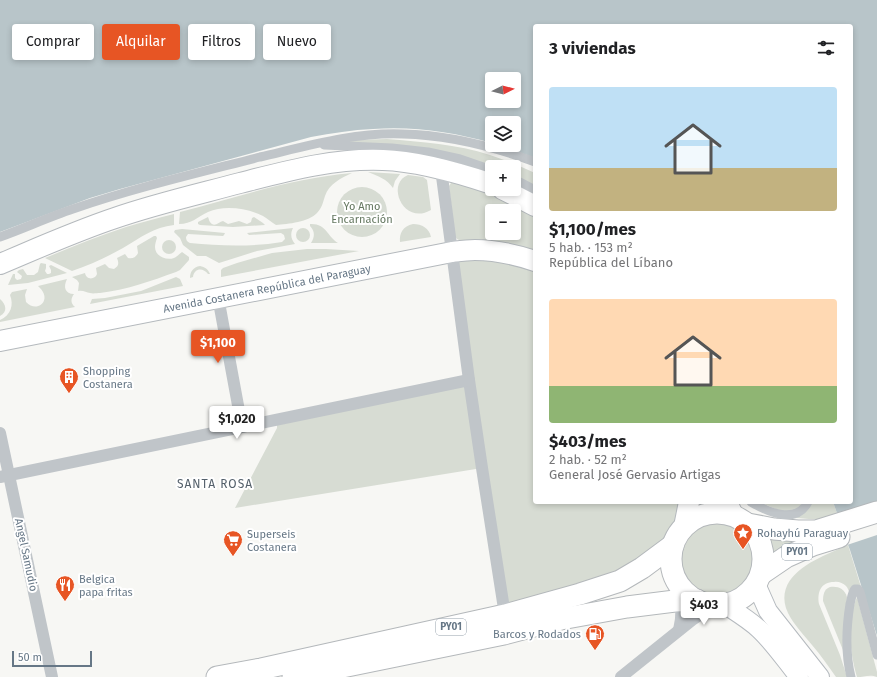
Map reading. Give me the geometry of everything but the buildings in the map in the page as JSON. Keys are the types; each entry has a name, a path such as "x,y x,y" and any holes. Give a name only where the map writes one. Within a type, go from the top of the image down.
{"highway":[{"name":"PY01","path":"700,599 675,577 671,556 673,546 679,532 694,518 720,512 736,514 774,529 798,531 835,532 877,524"},
{"name":"PY01","path":"293,677 504,634 561,619 628,607 700,599 736,601 751,590 758,579 786,557 813,545 835,532 877,512"},
{"path":"736,514 757,535 762,547 763,561 758,579"},
{"name":"PY01","path":"217,677 261,669 505,615 580,594 620,580 642,568 673,546"}],"main road":[{"path":"0,264 69,234 115,217 204,192 315,165 365,159 385,160 412,163 441,169 485,182"},
{"path":"516,196 533,205"},
{"name":"Avenida Costanera República del Paraguay","path":"0,341 452,252 476,250 502,253 533,260"},
{"path":"684,527 689,504"},
{"path":"758,579 768,611 820,677"},
{"path":"700,599 745,617 760,630 799,677"}],"street":[{"path":"2,236 73,209 132,191 305,146 355,136 403,134 445,137 488,146 533,161"},
{"path":"305,146 358,146 428,152 460,159 485,168"},
{"path":"441,169 469,380 505,615"},
{"path":"521,183 533,189"},
{"path":"218,297 242,427"},
{"path":"4,476 469,380"},
{"name":"Angel Samudio","path":"0,433 4,476 52,677"},
{"path":"755,504 768,511 784,515 790,515 802,510 806,504"},
{"path":"851,677 847,642 848,616 854,590 856,588 860,592 877,655"},
{"path":"679,630 682,620 700,599"},
{"path":"621,677 679,630 704,612 700,599"}],"green space":[{"path":"387,139 426,142 465,148 504,160 485,160 485,166 328,143 353,140"},
{"path":"521,167 533,172 533,186 521,180"},
{"path":"368,172 400,174 395,181 393,188 379,176"},
{"path":"352,173 340,179 329,188 319,211 309,219 276,225 257,213 243,209 228,208 214,210 191,222 179,224 180,212 244,194 308,179"},
{"path":"408,175 423,177 427,180 431,210 421,213 413,213 401,202 398,194 398,187 401,180"},
{"path":"462,179 485,189 485,196 501,196 519,204 485,204 485,240 521,240 521,205 533,210 533,251 461,241 455,236 449,186 453,180"},
{"name":"Yo Amo Encarnación","path":"357,187 367,187 380,194 387,207 387,217 380,230 367,237 357,237 348,233 341,226 337,217 337,207 341,198 348,191"},
{"path":"174,214 174,225 160,228 105,258 72,271 45,258 116,230"},
{"path":"208,217 213,225 223,221 228,224 239,221 247,224 251,222 252,218 254,217 265,225 233,227 198,224 198,222"},
{"path":"310,224 315,224 323,228 338,243 311,243 314,234"},
{"path":"413,224 425,227 429,231 431,237 400,242 402,230"},
{"path":"293,228 291,236 295,244 257,251 219,263 206,256 197,256 183,245 180,238 174,232 175,230 182,229 225,233 223,236 188,234 186,240 190,243 248,245 271,244 282,242 285,239 284,235 281,233 249,235 247,233"},
{"path":"303,228 308,230 310,235 308,240 303,242 298,240 296,235 298,230"},
{"path":"154,236 157,238 155,250 162,257 171,259 182,252 189,257 189,260 180,270 148,282 110,292 89,293 78,291 79,283 72,277 85,273 87,277 93,278 97,274 96,268 105,264 109,268 114,269 118,264 117,258 125,254 128,258 136,256 138,253 137,246"},
{"path":"169,240 174,242 176,247 174,252 169,254 164,252 162,247 164,242"},
{"path":"307,249 359,251 221,277 221,270 223,268 237,263 272,253"},
{"path":"452,252 533,261 533,504 689,504 684,527 673,545 657,557 505,615"},
{"path":"41,263 46,264 45,271 47,274 51,273 49,266 51,265 67,273 28,283 8,285 13,274 15,274 15,278 17,280 21,279 22,276 17,272 19,270 23,269 27,275 34,275 38,272"},
{"path":"200,266 206,268 210,274 204,270 197,270 193,277 190,278 192,270 195,267"},
{"path":"176,277 180,279 183,286 90,304 92,299 141,291"},
{"path":"67,279 65,287 69,293 74,294 72,297 72,304 75,307 0,322 0,320 9,313 11,309 12,302 10,295 12,292 27,289 25,295 26,302 35,307 42,304 44,300 43,291 38,286"},
{"path":"0,299 4,303 5,310 0,316"},
{"path":"469,380 482,468 235,508 277,428 277,420"},
{"path":"701,504 717,504 700,509"},
{"path":"764,504 802,504 798,509 783,512"},
{"path":"809,504 834,504 837,513 837,516 815,519 792,517"},
{"path":"717,519 732,522 745,530 753,543 756,558 753,573 745,586 732,594 717,597 702,594 689,586 681,573 678,558 681,543 689,530 702,522"},
{"path":"761,533 810,535 768,559 765,541"},
{"path":"848,545 861,587 850,594 847,587 840,582 830,582 823,586 819,592 819,604 840,655 847,677 836,677 790,617 785,603 785,593 787,585 798,571 814,560"},
{"path":"830,587 840,588 847,597 845,655 823,601 824,592"},
{"path":"857,597 877,672 877,677 857,677 851,647 850,627 851,617"}],"shaded area":[{"path":"0,0 877,0 877,636 834,504 853,504 853,24 533,24 533,157 519,152 521,152 521,116 485,116 485,141 448,133 403,128 365,129 342,132 311,137 90,198 0,232"}],"pier":[{"path":"877,503 877,535 847,545 835,517"}],"place":[{"name":"Shopping Costanera","path":"69,394"},
{"name":"Rohayhú Paraguay","path":"743,550"},
{"name":"Superseis Costanera","path":"233,557"},
{"name":"Belgica papa fritas","path":"65,602"},
{"name":"Barcos y Rodados","path":"595,651"}],"district":[{"name":"SANTA ROSA","path":"215,484"}]}
